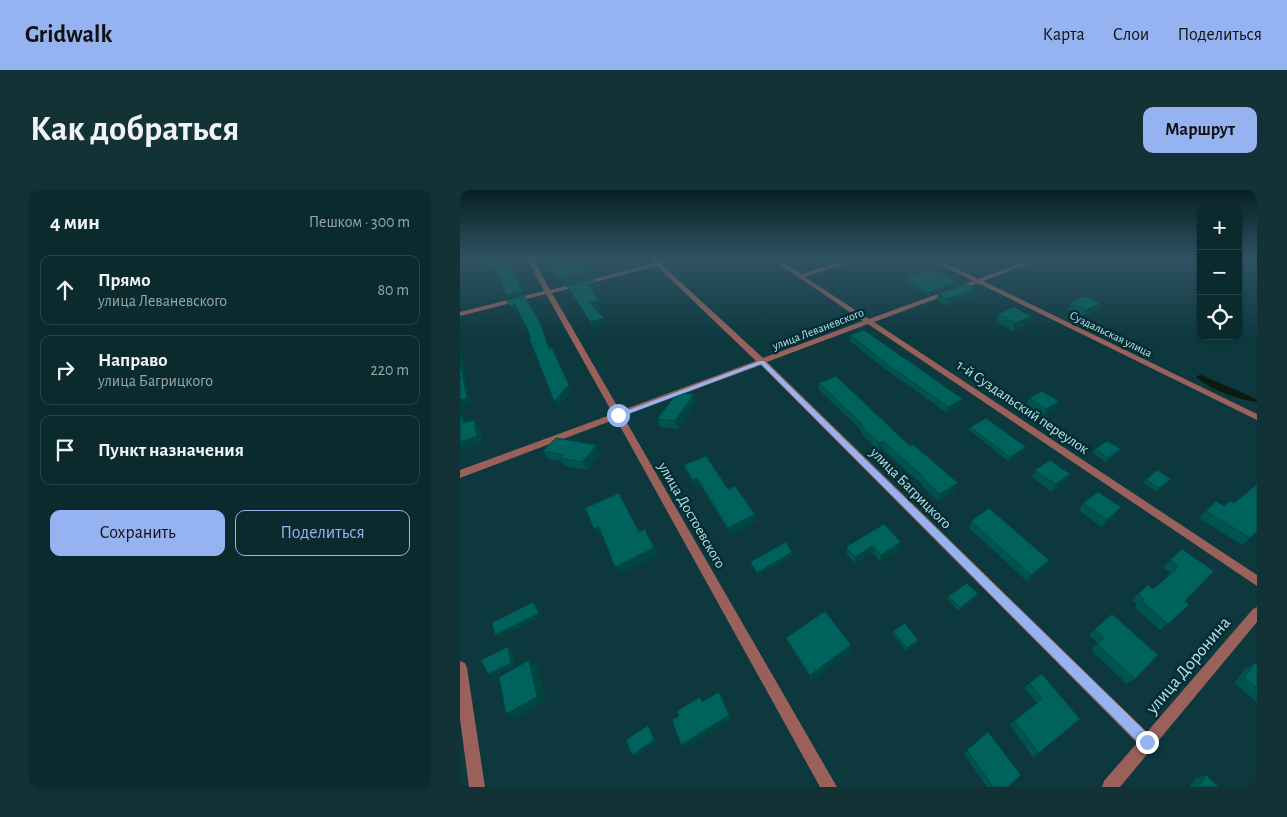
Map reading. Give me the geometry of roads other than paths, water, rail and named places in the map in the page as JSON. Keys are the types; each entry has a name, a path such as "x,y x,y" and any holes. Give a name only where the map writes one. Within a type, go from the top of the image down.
{"street":[{"name":"улица Достоевского","path":"544,285 829,787"},
{"path":"460,314 572,285"},
{"name":"улица Багрицкого","path":"681,285 762,362 1147,742"},
{"name":"1-й Суздальский переулок","path":"815,285 1257,581"},
{"name":"улица Леваневского","path":"460,474 971,285"},
{"name":"Суздальская улица","path":"985,285 1257,417"},
{"name":"улица Доронина","path":"1110,787 1257,613"},
{"path":"460,668 477,787"}]}
